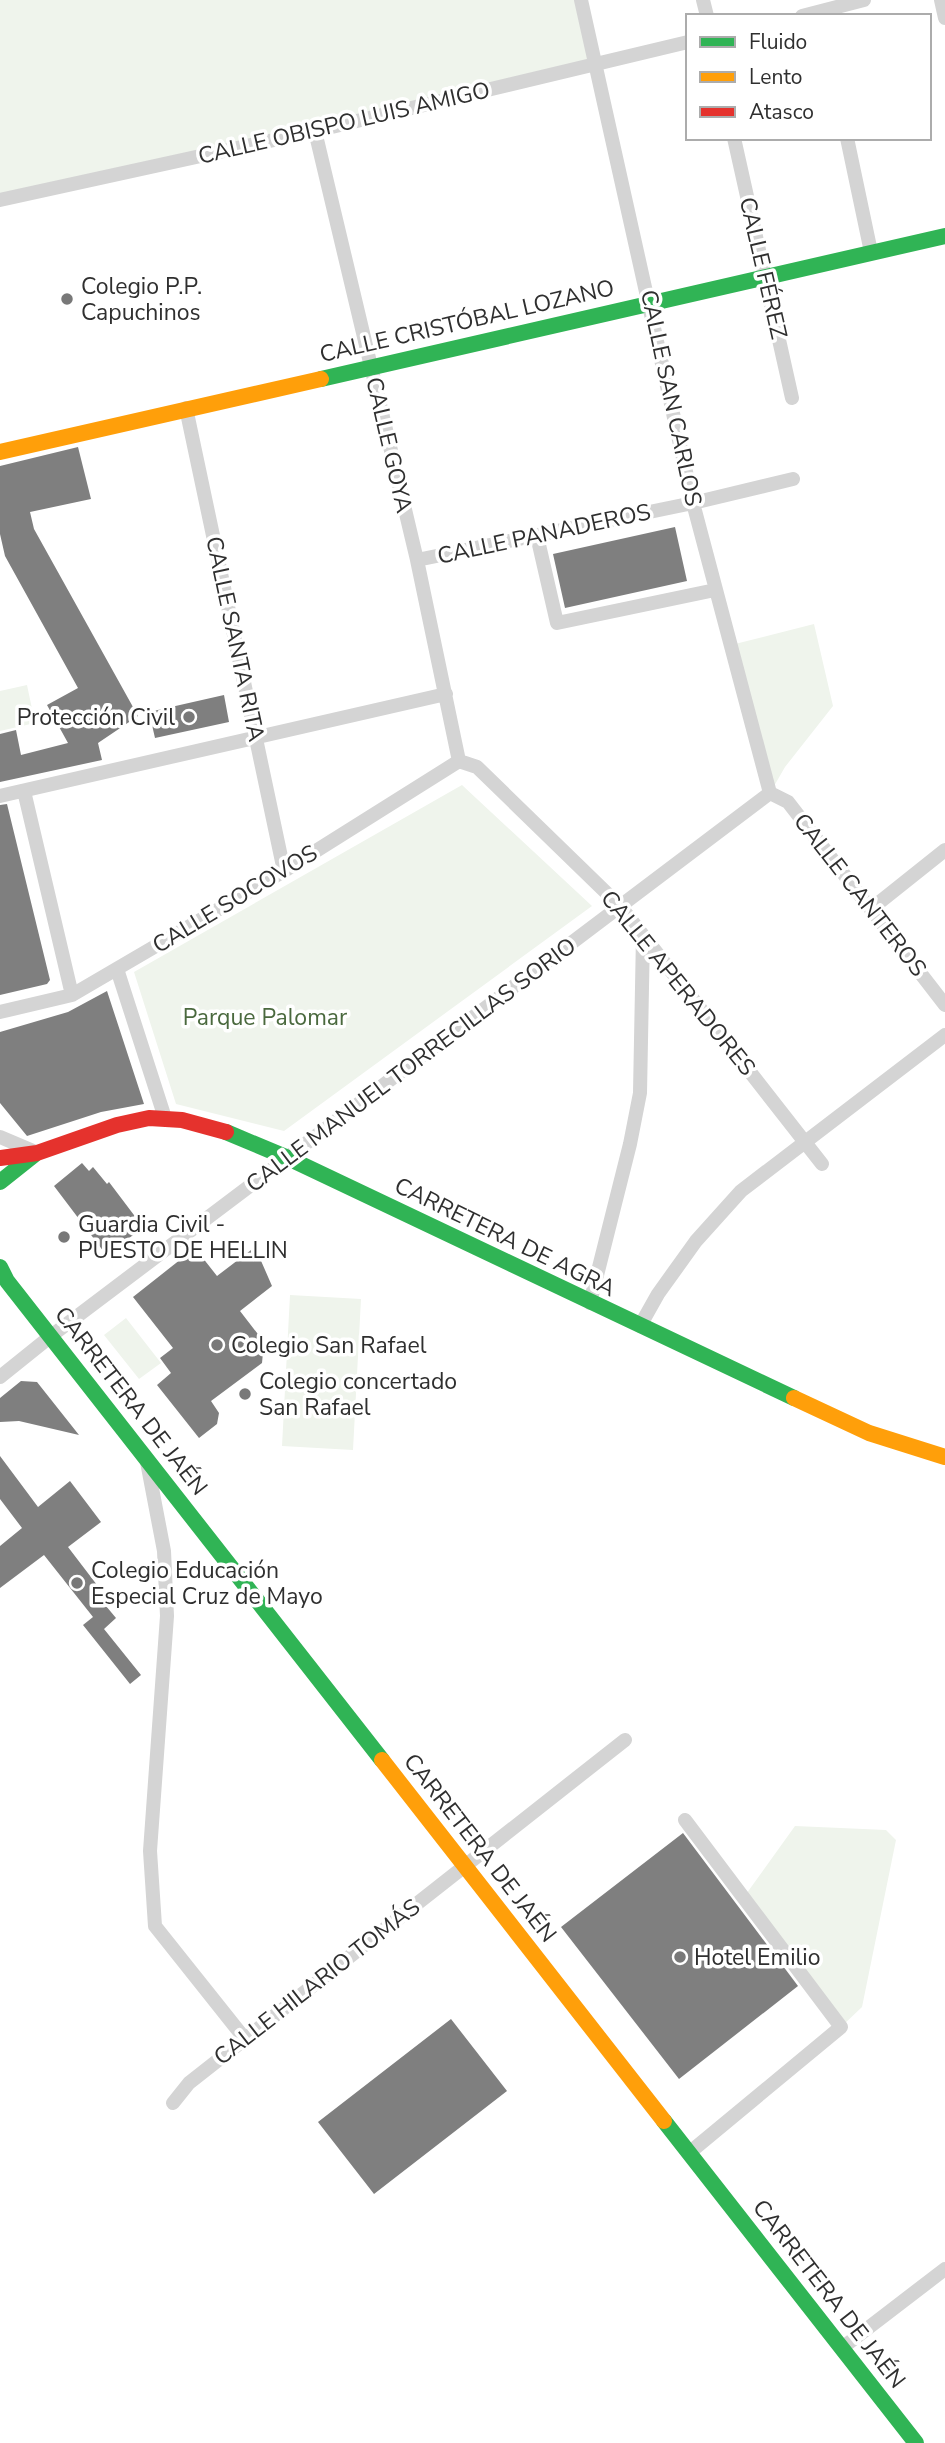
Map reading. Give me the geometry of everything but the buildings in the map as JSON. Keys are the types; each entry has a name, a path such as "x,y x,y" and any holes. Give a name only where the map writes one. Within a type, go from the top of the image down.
{"street":[{"name":"CALLE SAN CARLOS","path":"581,0 694,503 770,793"},
{"path":"821,14 864,0"},
{"path":"941,0 945,18"},
{"name":"CALLE OBISPO LUIS AMIGO","path":"0,200 315,131 686,42"},
{"name":"CALLE GOYA","path":"315,131 416,561 459,761"},
{"name":"CALLE FÉREZ","path":"734,140 792,398"},
{"path":"847,140 872,252"},
{"name":"CALLE CRISTÓBAL LOZANO","path":"0,452 945,236"},
{"name":"CALLE SANTA RITA","path":"186,408 284,871"},
{"name":"CALLE PANADEROS","path":"416,561 694,503 793,479"},
{"path":"537,536 557,623 715,590"},
{"path":"0,796 446,694"},
{"name":"CALLE SOCOVOS","path":"0,1012 72,995 284,871 459,761"},
{"name":"CALLE APERADORES","path":"459,761 477,767 621,907 822,1164"},
{"path":"24,792 72,995"},
{"name":"CALLE MANUEL TORRECILLAS SORIO","path":"0,1377 770,793"},
{"name":"CALLE CANTEROS","path":"770,793 788,802 945,1005"},
{"path":"871,909 945,850"},
{"path":"590,1303 640,1093 643,935"},
{"path":"117,969 165,1118"},
{"path":"640,1325 658,1294 705,1231 741,1191 945,1034"},
{"name":"CARRETERA DE AGRA","path":"0,1158 37,1153 110,1127 165,1118 225,1132 288,1158 869,1433 945,1457"},
{"path":"0,1137 37,1153"},
{"name":"CARRETERA DE AGRA","path":"0,1182 37,1153"},
{"name":"CARRETERA DE JAÉN","path":"2,1274 916,2443"},
{"path":"145,1456 164,1551 167,1616 150,1851 155,1926 245,2039"},
{"name":"CALLE HILARIO TOMÁS","path":"173,2103 190,2083 625,1741"},
{"path":"685,1820 841,2027 689,2153"},
{"path":"842,2348 945,2269"}],"green space":[{"path":"0,0 581,0 596,64 0,200"},
{"path":"814,624 833,706 785,767 770,793 731,645"},
{"path":"27,685 35,723 0,731 0,691"},
{"name":"Parque Palomar","path":"462,785 592,906 284,1131 176,1104 134,972"},
{"path":"290,1295 361,1299 353,1450 282,1446"},
{"path":"126,1318 161,1363 139,1379 104,1335"},
{"path":"795,1826 886,1830 896,1840 862,2007 841,2027 744,1897"}],"traffic: fast":[{"path":"321,379 945,236"},
{"path":"226,1132 288,1158 794,1398"},
{"path":"0,1182 34,1155"},
{"path":"0,1267 7,1281 382,1760"},
{"path":"664,2121 916,2443"}],"traffic: slow":[{"path":"0,452 321,379"},
{"path":"794,1398 869,1433 945,1457"},
{"path":"382,1760 664,2121"}],"traffic: jam":[{"path":"0,1158 37,1153 117,1125 149,1118 182,1120 226,1132"}],"place":[{"name":"Colegio P.P. Capuchinos","path":"67,299"},
{"name":"Protección Civil","path":"189,717"},
{"name":"Guardia Civil - PUESTO DE HELLIN","path":"64,1237"},
{"name":"Colegio San Rafael","path":"217,1345"},
{"name":"Colegio concertado San Rafael","path":"245,1394"},
{"name":"Colegio Educación Especial Cruz de Mayo","path":"77,1583"},
{"name":"Hotel Emilio","path":"680,1957"}]}
